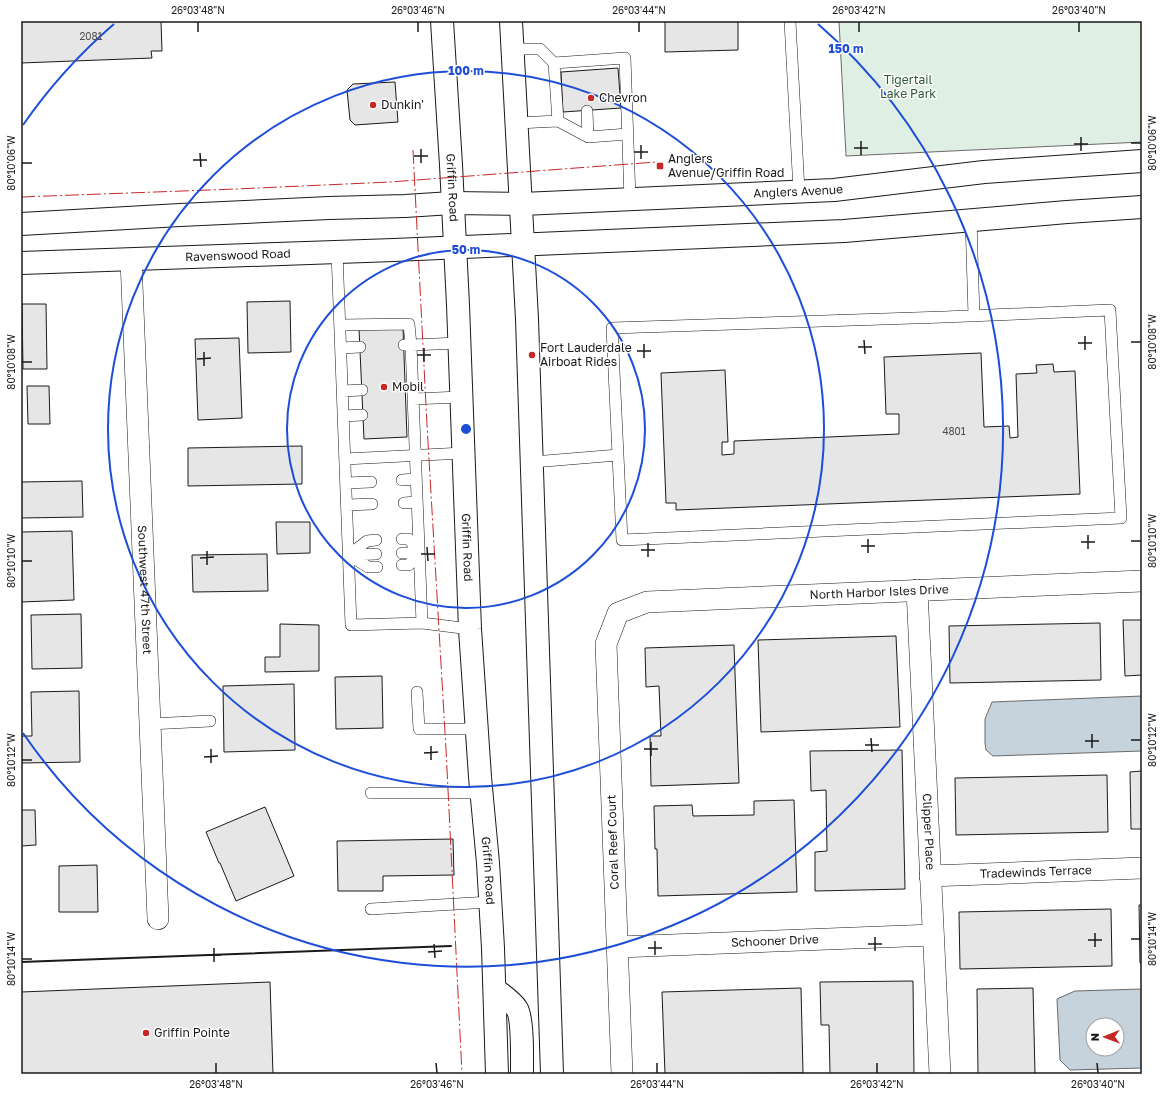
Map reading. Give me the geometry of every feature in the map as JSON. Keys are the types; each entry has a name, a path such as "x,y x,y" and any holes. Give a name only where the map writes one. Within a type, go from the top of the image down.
{"street":[{"name":"Griffin Road","path":"442,21 455,247 470,629 488,863 495,989 497,1074"},
{"path":"512,21 524,244 533,462 552,1074"},
{"name":"Anglers Avenue","path":"452,203 522,204 834,190 984,172 1142,162"},
{"path":"21,224 180,215 452,203"},
{"path":"455,247 844,231 1142,207"},
{"name":"Ravenswood Road","path":"21,263 455,247"},
{"name":"Southwest 47th Street","path":"131,260 158,918"},
{"name":"North Harbor Isles Drive","path":"618,613 647,602 1142,581"},
{"name":"Clipper Place","path":"918,590 940,1074"},
{"name":"Coral Reef Court","path":"618,613 606,644 622,1074"},
{"name":"Tradewinds Terrace","path":"930,876 1142,868"},
{"name":"Schooner Drive","path":"618,947 933,935"},
{"path":"495,989 513,1003 518,1011 520,1022 522,1074"}],"lane":[{"path":"790,21 799,191"},
{"path":"513,49 540,49 554,63 583,66 625,58 630,199"},
{"path":"554,63 558,121"},
{"path":"587,111 588,137"},
{"path":"518,122 558,121 588,137 628,134"},
{"path":"971,220 974,316"},
{"path":"337,252 351,625 422,623 470,629"},
{"path":"1110,310 1121,518 622,540 618,454 612,328 1110,310"},
{"path":"340,325 409,324 407,345 410,413 416,479 422,623"},
{"path":"407,345 459,343"},
{"path":"341,348 360,347"},
{"path":"343,391 362,390"},
{"path":"410,392 460,397"},
{"path":"343,416 362,415"},
{"path":"345,459 463,453"},
{"path":"533,462 618,454"},
{"path":"402,480 416,479"},
{"path":"346,483 371,482"},
{"path":"404,503 416,502"},
{"path":"346,505 372,504"},
{"path":"402,539 409,539 418,553"},
{"path":"349,555 367,541 376,540"},
{"path":"402,553 418,553"},
{"path":"402,565 410,565 418,553"},
{"path":"349,555 376,554"},
{"path":"349,555 368,567 377,567"},
{"path":"417,692 419,729 477,729"},
{"path":"150,724 210,721"},
{"path":"371,793 482,793"},
{"path":"371,909 490,902"}],"green space":[{"name":"Tigertail Lake Park","path":"839,21 1142,21 1142,142 846,156"}],"shaded area":[{"path":"1142,696 1142,751 993,756 986,750 985,719 992,702"},
{"path":"1142,989 1142,1068 1070,1070 1060,1060 1057,999 1075,991"}],"building":[{"path":"21,21 161,21 162,51 151,51 152,58 21,63"},
{"path":"665,21 738,21 738,50 665,52"},
{"path":"618,68 621,108 563,112 561,72"},
{"name":"Dunkin'","path":"395,82 398,122 355,125 350,120 347,90 353,84"},
{"path":"290,301 291,352 248,353 247,302"},
{"path":"22,304 46,304 47,369 23,369"},
{"path":"403,328 407,437 364,439 359,329"},
{"path":"239,338 242,418 198,420 195,339"},
{"path":"981,353 984,427 1009,426 1010,438 1018,437 1016,374 1037,373 1036,365 1053,364 1054,372 1075,371 1080,494 676,510 676,503 666,503 661,373 725,370 728,442 722,442 722,455 734,454 734,441 899,434 899,414 886,414 884,357"},
{"path":"27,386 49,386 50,424 28,424"},
{"path":"302,446 302,484 188,486 188,448"},
{"path":"82,481 83,517 21,518 21,482"},
{"path":"276,522 310,522 310,553 277,554"},
{"path":"72,531 74,600 21,602 21,532"},
{"path":"267,554 268,591 193,592 192,555"},
{"path":"81,614 82,668 32,669 31,615"},
{"path":"1123,620 1142,620 1142,675 1125,676"},
{"path":"1100,623 1101,680 950,683 949,626"},
{"path":"280,624 319,625 319,671 265,672 265,657 280,657"},
{"path":"896,636 900,727 761,732 758,640"},
{"path":"734,645 739,783 651,786 650,736 661,736 659,686 646,687 645,648"},
{"path":"382,676 383,728 336,729 335,677"},
{"path":"294,684 295,750 224,752 223,686"},
{"path":"79,691 80,762 21,763 21,736 32,736 31,692"},
{"path":"902,750 905,889 815,891 815,852 827,851 826,790 811,791 810,751"},
{"path":"1142,771 1142,829 1131,829 1130,772"},
{"path":"1107,775 1108,832 956,835 955,778"},
{"path":"794,800 797,892 658,896 654,806 692,805 693,816 754,815 754,801"},
{"path":"265,807 294,876 236,901 206,832"},
{"path":"21,810 35,810 36,845 21,846"},
{"path":"453,839 454,875 383,876 383,891 338,891 337,841"},
{"path":"97,865 98,912 59,912 59,866"},
{"path":"1139,905 1142,905 1142,963 1140,963"},
{"path":"1111,909 1112,966 960,969 959,912"},
{"path":"913,981 914,1074 830,1074 829,1025 821,1025 820,982"},
{"name":"Griffin Pointe","path":"270,982 273,1074 21,1074 21,992"},
{"path":"801,988 803,1073 665,1074 662,992"},
{"path":"1033,988 1035,1074 978,1074 977,989"}],"wall":[{"path":"21,962 451,946"}],"power":[{"path":"413,150 446,749 462,1074"},
{"path":"21,197 390,182 656,162"}],"place":[{"name":"Chevron","path":"591,98"},
{"name":"Dunkin'","path":"373,105"},
{"name":"Anglers Avenue/Griffin Road","path":"660,166"},
{"name":"Fort Lauderdale Airboat Rides","path":"532,355"},
{"name":"Mobil","path":"384,387"},
{"name":"Griffin Pointe","path":"146,1033"}]}
